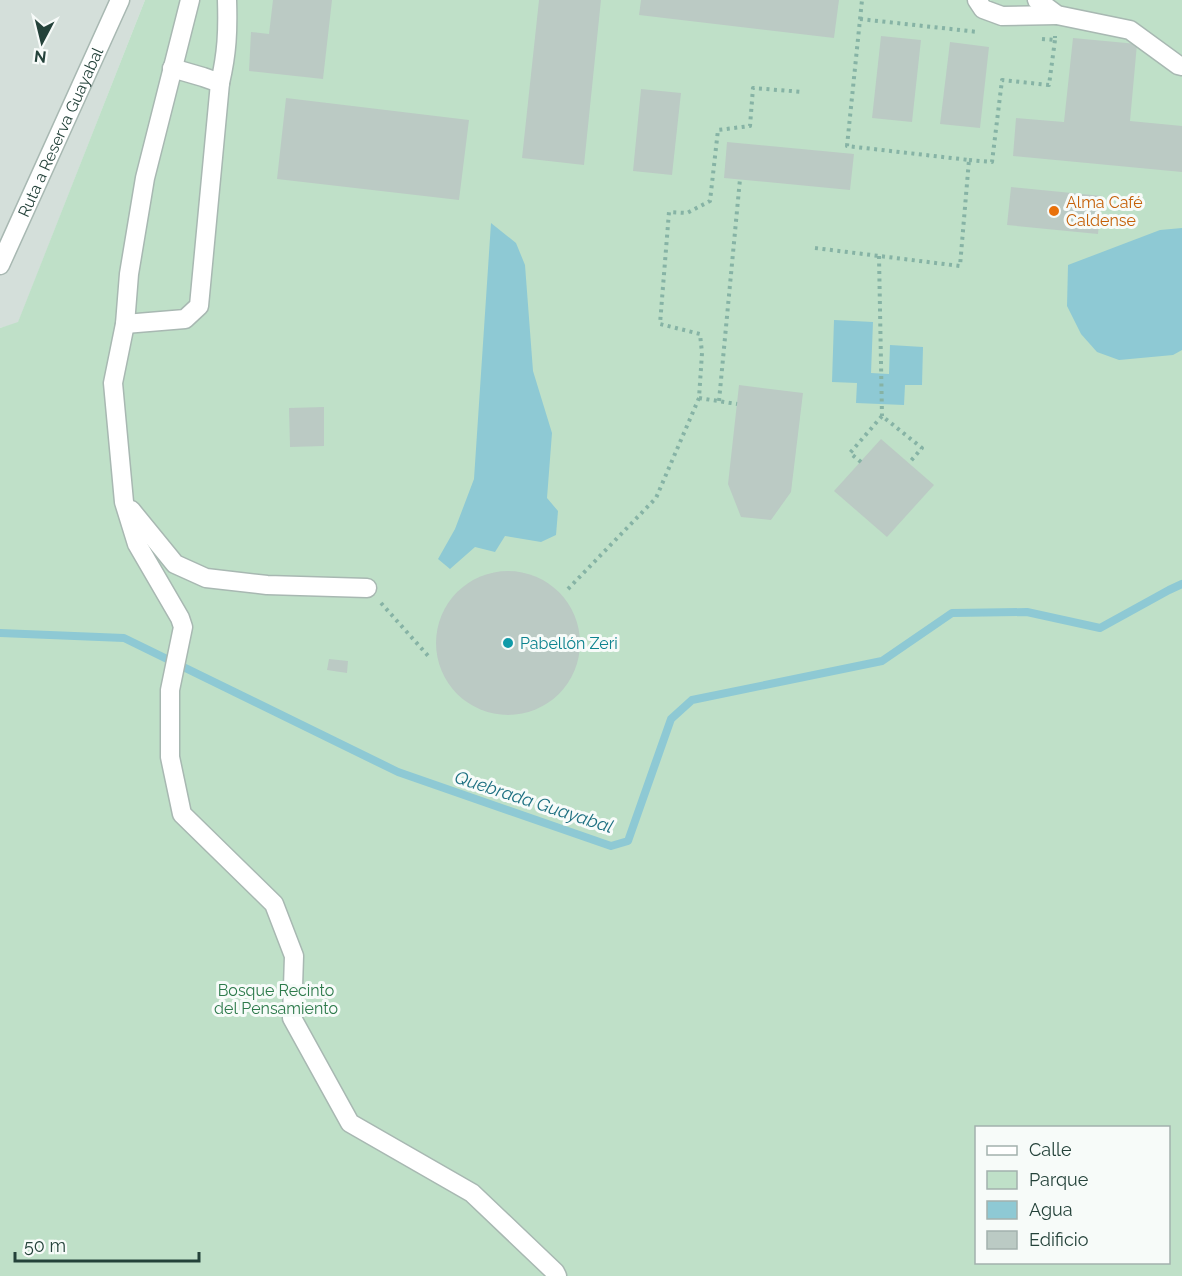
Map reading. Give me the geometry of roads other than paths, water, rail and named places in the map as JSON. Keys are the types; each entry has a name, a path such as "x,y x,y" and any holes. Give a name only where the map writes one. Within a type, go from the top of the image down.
{"lane":[{"name":"Ruta a Reserva Guayabal","path":"0,265 120,0"},
{"path":"190,0 145,178 129,273 125,324 113,382 124,501 137,544 183,627 170,690 170,757 182,814 274,904 294,956 292,1018 350,1123 472,1193 557,1276"},
{"path":"125,324 185,319 199,306 220,83 225,62 228,30 227,0"},
{"path":"977,0 983,9 1002,16 1057,15 1130,30 1182,66"},
{"path":"1037,0 1057,15"},
{"path":"172,68 220,83"},
{"path":"124,501 176,564 206,578 267,585 367,588"}],"water":[{"path":"491,223 516,243 525,265 533,371 552,433 547,498 558,511 556,535 541,542 505,536 495,552 475,547 450,569 438,559 455,529 474,479"},
{"path":"1182,228 1182,350 1173,355 1119,360 1097,352 1081,334 1067,306 1068,265 1160,230"},
{"path":"834,320 873,322 871,373 889,374 890,345 923,347 922,385 905,385 904,405 856,403 857,383 832,382"}],"waterway":[{"name":"Quebrada Guayabal","path":"0,633 124,638 398,772 611,846 628,841 671,719 692,700 882,661 952,613 1027,612 1100,628 1182,584"}],"place":[{"name":"Alma Café Caldense","path":"1054,211"},
{"name":"Pabellón Zeri","path":"508,643"}],"park label":[{"name":"Bosque Recinto del Pensamiento","path":"276,999"}]}
